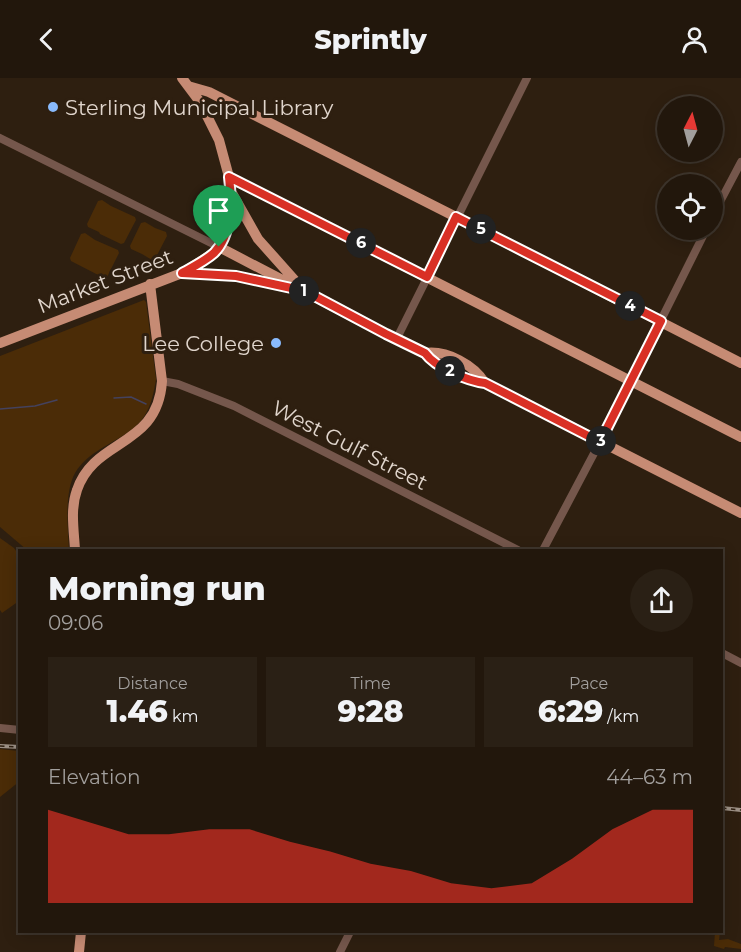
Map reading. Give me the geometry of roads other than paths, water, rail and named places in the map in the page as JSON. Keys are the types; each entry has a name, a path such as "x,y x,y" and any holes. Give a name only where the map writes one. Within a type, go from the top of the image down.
{"main road":[{"path":"185,82 209,92 741,363"},
{"path":"185,82 200,102 219,140 229,177 231,205 219,247 425,353 434,352 467,365 479,373 485,383 741,513"},
{"path":"229,177 741,437"},
{"path":"231,191 258,239 305,291"},
{"name":"Market Street","path":"0,343 182,273 212,255 219,247"},
{"path":"182,273 236,276 305,291"},
{"path":"75,549 73,514 76,493 81,480 107,452 137,433 152,418 158,404 162,381 150,284"},
{"path":"79,952 81,933"}],"street":[{"path":"396,339 527,78"},
{"path":"0,138 219,247"},
{"path":"723,196 741,162"},
{"path":"544,549 701,240"},
{"name":"West Gulf Street","path":"162,381 178,384 234,406 516,549"},
{"path":"723,654 741,663"},
{"path":"0,728 18,730"},
{"path":"340,952 350,933"}],"waterway":[{"path":"114,398 131,397 146,404"},
{"path":"0,409 35,406 57,400"}],"railway":[{"path":"0,746 18,747"},
{"path":"723,808 741,810"}],"place":[{"name":"Sterling Municipal Library","path":"53,107"},
{"name":"Lee College","path":"276,343"}]}
